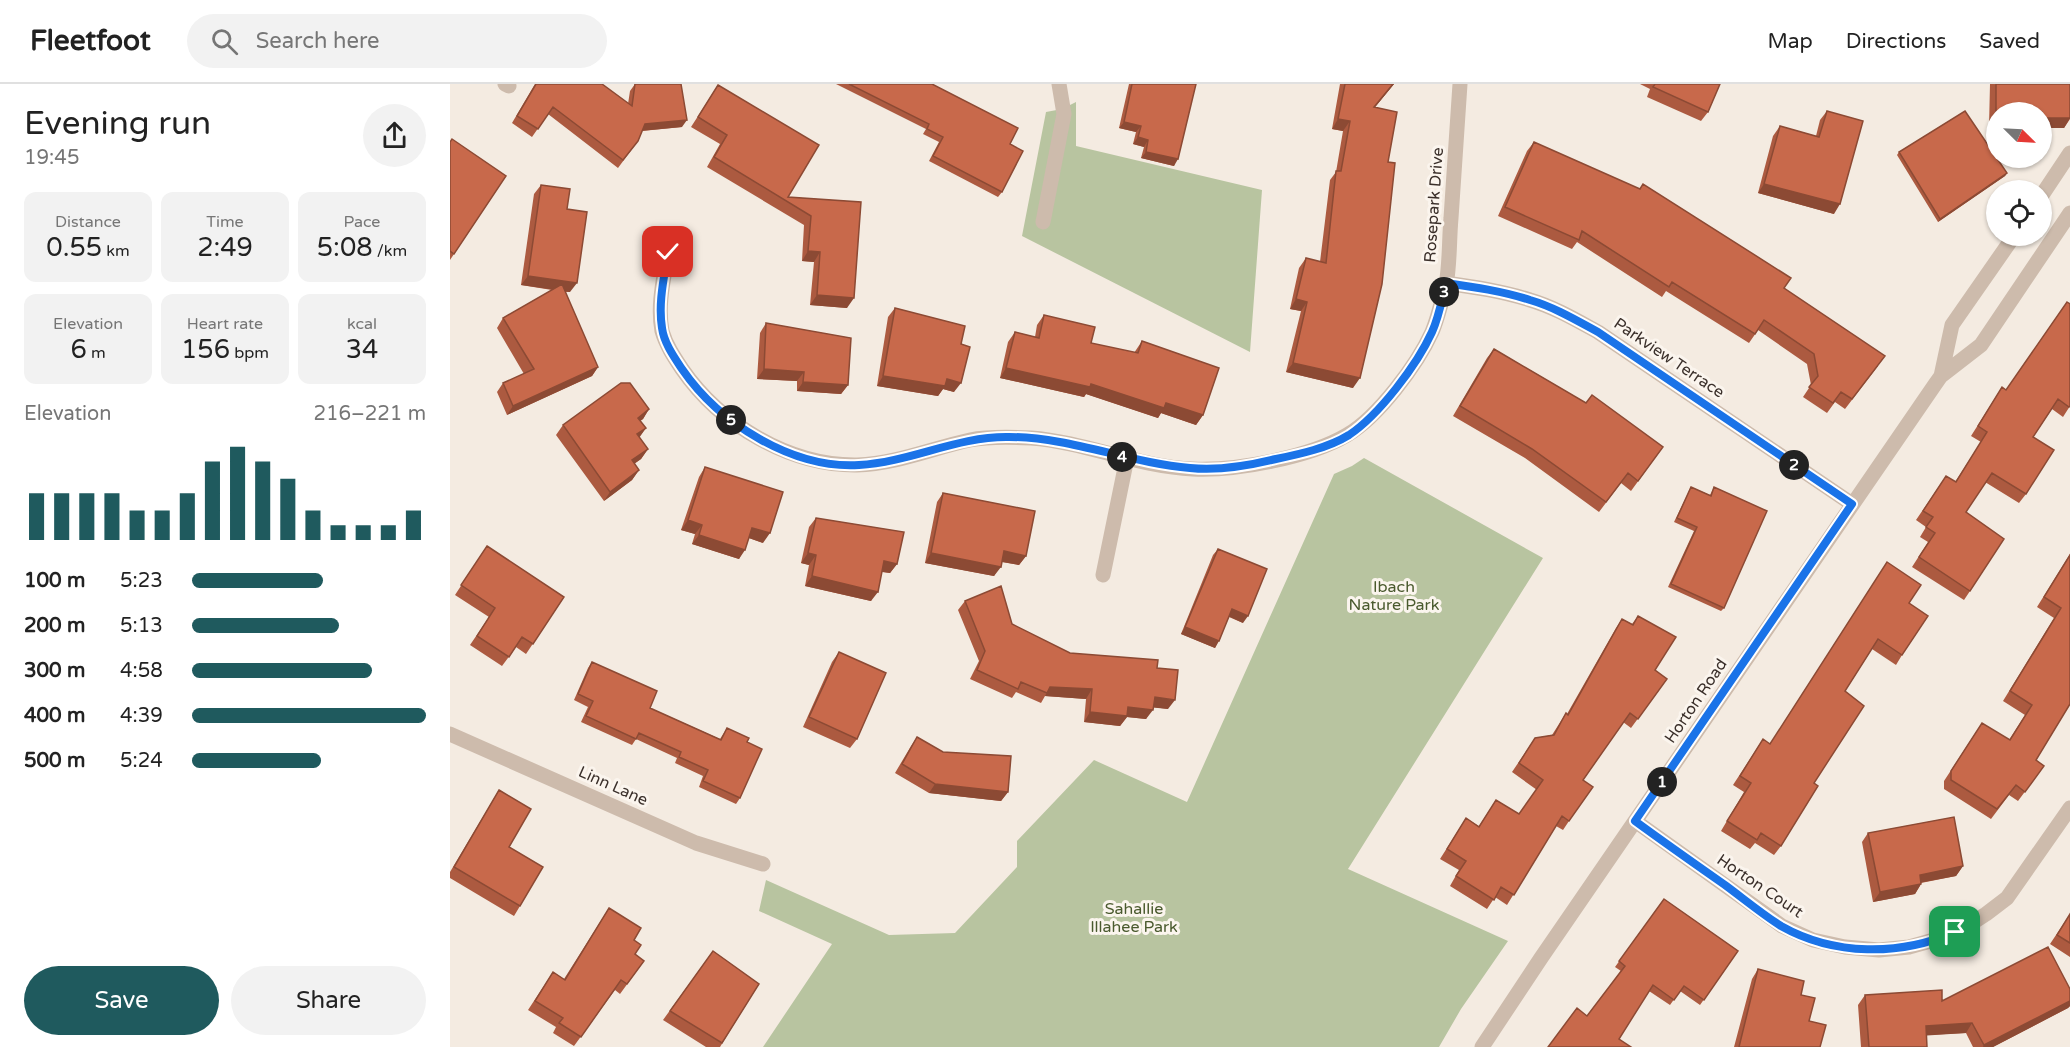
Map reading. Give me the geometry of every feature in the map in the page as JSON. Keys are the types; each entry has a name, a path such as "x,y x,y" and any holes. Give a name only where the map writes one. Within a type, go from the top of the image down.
{"street":[{"path":"1043,222 1064,114 1059,84"},
{"name":"Rosepark Drive","path":"668,252 660,299 662,329 667,346 694,387 736,425 783,450 817,461 857,465 897,460 974,439 1009,437 1045,439 1127,458 1192,469 1243,467 1317,448 1349,434 1377,410 1406,377 1432,332 1446,283 1460,84"},
{"path":"2052,180 2070,153"},
{"name":"Horton Road","path":"1482,1047 1941,376 1981,345 2070,213"},
{"name":"Horton Road","path":"1941,376 1953,325 2007,246"},
{"name":"Parkview Terrace","path":"1446,283 1486,289 1532,300 1598,332 1852,504"},
{"path":"1103,575 1127,458"},
{"name":"Linn Lane","path":"450,734 696,843 763,864"},
{"name":"Horton Court","path":"1635,821 1782,926 1813,940 1845,947 1879,950 1909,947 1941,938 1966,927 1986,914 2007,897 2070,808"}],"green space":[{"path":"1076,102 1076,146 1262,190 1250,352 1022,236 1046,112 1062,109"},
{"name":"Sahallie Illahee Park","path":"1364,458 1543,558 1348,869 1508,941 1461,1009 1439,1047 763,1047 832,944 759,911 766,880 889,935 955,933 1017,867 1017,841 1094,760 1187,802 1334,474"}],"building":[{"path":"536,84 602,84 632,106 635,84 681,84 687,120 645,124 638,141 623,160 553,107 538,129 517,116"},
{"path":"849,84 932,84 1018,128 1010,144 1023,151 1002,192 933,156 943,137 927,129 929,124"},
{"path":"1132,84 1196,84 1178,159 1146,152 1148,140 1138,137 1141,126 1124,122"},
{"path":"1345,84 1393,84 1374,107 1397,112 1388,162 1395,163 1382,284 1360,378 1293,363 1307,302 1296,299 1306,258 1326,263 1336,171 1341,171 1350,121 1338,119"},
{"path":"1655,84 1720,84 1708,112 1653,87"},
{"path":"1996,84 2070,84 2070,118 2052,118 2052,102 1996,102"},
{"path":"718,85 819,145 788,197 861,202 854,298 817,295 820,252 808,251 811,216 714,157 727,135 698,117"},
{"path":"1827,111 1863,121 1840,204 1764,184 1780,126 1819,137"},
{"path":"1965,111 1986,142 1986,168 2004,168 2007,173 1997,180 1986,180 1986,187 1940,219 1899,152"},
{"path":"452,139 506,176 454,254 450,251 450,142"},
{"path":"1534,142 1640,189 1643,184 1791,278 1784,288 1885,356 1852,399 1841,392 1833,403 1809,387 1818,376 1814,354 1764,320 1755,334 1672,282 1669,287 1582,231 1579,240 1505,207"},
{"path":"541,185 570,189 567,209 587,212 577,283 528,276"},
{"path":"562,284 598,367 513,406 503,383 534,369 503,318"},
{"path":"2067,302 2070,304 2070,406 2058,399 2033,437 2054,450 2026,494 1992,473 1966,512 2004,539 1970,591 1919,557 1935,533 1926,527 1933,517 1923,511 1946,476 1956,482 1987,432 1978,426 2002,387 2006,390"},
{"path":"895,308 965,326 961,344 970,347 961,383 947,379 945,386 883,376"},
{"path":"1044,315 1095,327 1091,343 1138,353 1142,341 1219,368 1203,415 1166,403 1164,408 1091,384 1090,387 1006,368 1015,332 1039,338"},
{"path":"766,323 851,338 848,385 803,382 804,372 764,369"},
{"path":"1494,349 1586,403 1592,395 1663,447 1638,481 1628,473 1606,502 1532,449 1460,406"},
{"path":"621,383 630,383 649,409 638,418 646,428 637,434 648,449 632,460 639,470 610,492 563,425"},
{"path":"705,467 783,492 770,533 752,528 745,550 699,535 702,525 688,520"},
{"path":"1691,487 1711,496 1714,487 1767,511 1724,608 1671,584 1697,527 1677,518"},
{"path":"943,493 1035,511 1026,556 1004,551 1001,567 931,553"},
{"path":"816,518 904,532 897,564 884,561 878,592 812,576 816,555 808,553"},
{"path":"487,546 564,597 533,644 522,637 509,657 477,636 495,608 461,585"},
{"path":"1218,549 1267,569 1248,616 1232,609 1219,641 1185,627"},
{"path":"2070,555 2070,704 2036,760 2044,766 2025,792 2016,785 1997,809 1951,780 1951,771 1982,723 2010,740 2032,705 2010,691 2061,608 2044,597"},
{"path":"1887,562 1921,585 1909,603 1928,616 1902,655 1878,639 1845,691 1864,706 1814,783 1818,786 1781,846 1761,833 1757,840 1727,821 1751,783 1740,776 1763,739 1770,744"},
{"path":"1001,586 1012,624 1070,653 1158,660 1157,668 1178,670 1175,700 1155,697 1153,710 1128,707 1127,716 1090,712 1092,689 1050,687 1047,693 1021,682 1018,689 977,670 985,651 965,601"},
{"path":"1638,616 1676,637 1655,670 1667,679 1638,719 1630,713 1583,780 1593,787 1569,821 1562,816 1514,895 1501,887 1494,900 1456,876 1466,861 1447,849 1466,818 1479,827 1496,800 1519,814 1543,780 1519,763 1535,738 1554,735 1566,713 1568,715 1622,619 1633,625"},
{"path":"839,652 886,673 857,739 809,717"},
{"path":"592,662 657,691 650,708 721,740 727,728 749,738 747,742 762,749 740,798 703,781 708,770 679,757 681,752 639,733 636,739 586,716 593,701 578,694"},
{"path":"917,737 943,752 1011,756 1008,792 935,784 902,764"},
{"path":"499,790 531,809 509,847 543,867 520,906 454,867"},
{"path":"1954,817 1963,866 1920,875 1921,884 1880,892 1868,833"},
{"path":"1664,899 1738,951 1704,1000 1684,986 1674,1000 1653,985 1619,1039 1631,1047 1548,1047 1577,1008 1587,1016 1625,966 1619,961"},
{"path":"609,908 641,928 634,940 641,945 635,954 644,961 627,984 621,980 581,1037 559,1023 563,1018 535,1001 553,972 565,980"},
{"path":"2070,914 2070,943 2057,935"},
{"path":"2048,947 2070,989 2070,1001 1984,1045 1972,1023 1926,1026 1927,1047 1869,1047 1865,995 1942,990 1942,1001"},
{"path":"713,951 759,984 722,1043 670,1011"},
{"path":"1758,969 1804,981 1801,995 1815,998 1809,1021 1826,1025 1820,1047 1739,1047"}],"route":[{"path":"668,252 660,299 662,329 667,346 694,387 736,425 783,450 817,461 857,465 897,460 974,439 1009,437 1045,439 1122,457 1192,469 1243,467 1317,448 1349,434 1377,410 1406,377 1432,332 1446,283 1486,289 1532,300 1564,314 1598,332 1852,504 1635,821 1782,926 1813,940 1845,947 1879,950 1909,947 1955,932"}],"park label":[{"name":"Ibach Nature Park","path":"1394,596"}]}
